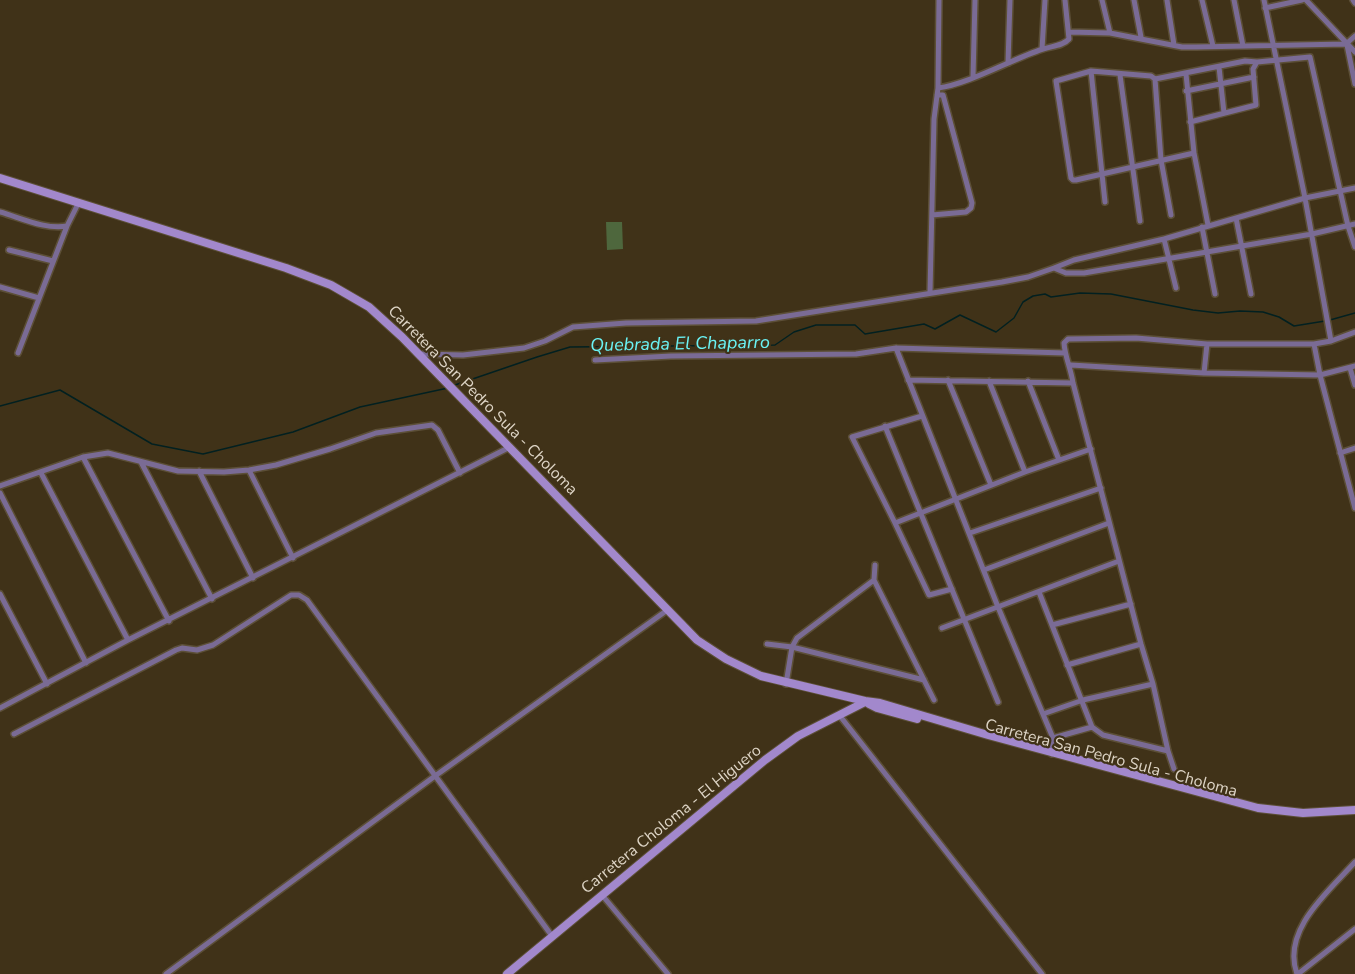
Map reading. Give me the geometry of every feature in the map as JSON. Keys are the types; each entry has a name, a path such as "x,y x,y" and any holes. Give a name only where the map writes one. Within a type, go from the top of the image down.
{"main road":[{"name":"Carretera San Pedro Sula - Choloma","path":"0,178 286,268 331,285 369,307 421,354 666,611 697,640 726,659 761,676 786,684 865,701 876,708 1259,808 1303,813 1355,810"},
{"name":"Carretera Choloma - El Higuero","path":"507,974 765,760 798,736 865,701"},
{"name":"Carretera San Pedro Sula - Choloma","path":"1052,754 1274,816 1303,818 1355,815"}],"street":[{"path":"930,292 939,0"},
{"path":"973,77 975,0"},
{"path":"1008,63 1010,0"},
{"path":"1042,49 1045,0"},
{"path":"938,88 1066,42 1069,39 1069,32 1065,0"},
{"path":"1102,0 1110,33"},
{"path":"1134,0 1141,37"},
{"path":"1167,0 1174,45"},
{"path":"1202,0 1213,46"},
{"path":"1234,0 1243,46"},
{"path":"1264,0 1305,198 1331,341"},
{"path":"1265,8 1302,0"},
{"path":"1306,0 1355,52"},
{"path":"1069,32 1110,33 1196,47 1347,44 1355,36"},
{"path":"1347,44 1355,84"},
{"path":"1194,153 1076,180 1071,178 1056,81 1091,71 1151,76 1155,79 1245,61 1310,57 1348,226 1355,247"},
{"path":"1190,122 1256,105 1253,69 1257,62"},
{"path":"1219,67 1224,113"},
{"path":"1091,71 1105,202"},
{"path":"1186,74 1186,91 1205,226 1206,252 1215,294"},
{"path":"1120,75 1140,221"},
{"path":"1186,91 1254,76"},
{"path":"1155,79 1161,160 1171,215"},
{"path":"932,215 966,212 972,203 943,95 937,95"},
{"path":"421,354 463,355 524,348 545,341 573,327 626,323 756,321 1002,282 1054,268 1074,260 1164,239 1305,198 1355,188"},
{"path":"18,353 67,226 79,202"},
{"path":"0,212 51,227 67,226"},
{"path":"1236,218 1251,294"},
{"path":"1054,268 1066,273 1084,273 1169,260 1355,224"},
{"path":"1164,239 1176,288"},
{"path":"9,250 53,261"},
{"path":"0,287 39,298"},
{"path":"1174,769 1154,684 1119,561 1064,343 1068,339 1136,338 1207,344 1314,344 1331,341 1355,332"},
{"path":"1204,373 1207,344"},
{"path":"1314,344 1355,508"},
{"path":"595,360 671,356 856,354 896,348 1065,353"},
{"path":"896,348 998,607 1053,738 1052,754"},
{"path":"1071,365 1204,373 1320,375 1352,367 1355,385"},
{"path":"908,380 1073,383"},
{"path":"948,380 991,485"},
{"path":"989,381 1025,472"},
{"path":"1028,381 1059,460"},
{"path":"922,416 852,437 929,595 952,589"},
{"path":"0,486 83,457 108,453 178,471 249,470 308,455 376,433 432,425 438,430 460,472"},
{"path":"885,426 998,702"},
{"path":"0,699 2,707 128,640 510,447"},
{"path":"1340,453 1355,448"},
{"path":"895,523 1091,449"},
{"path":"83,457 169,621"},
{"path":"141,462 212,599"},
{"path":"249,470 292,558"},
{"path":"199,471 253,578"},
{"path":"41,473 128,640"},
{"path":"970,533 1101,488"},
{"path":"0,493 86,663"},
{"path":"984,570 1109,523"},
{"path":"942,628 1119,561"},
{"path":"875,565 874,580 934,700"},
{"path":"786,684 792,647 797,638 874,580"},
{"path":"1039,592 1092,727 1103,735 1168,751"},
{"path":"0,594 47,684"},
{"path":"14,734 176,650 197,650 213,645 291,595 299,595 307,600 552,936"},
{"path":"1052,625 1131,604"},
{"path":"166,974 435,776 666,611"},
{"path":"767,644 792,647 924,680"},
{"path":"1067,665 1141,644"},
{"path":"1043,714 1083,700 1154,684"},
{"path":"840,716 1042,974"},
{"path":"1053,738 1092,727"},
{"path":"1355,862 1301,927 1294,947 1294,966 1298,974 1355,929"},
{"path":"602,895 668,974"}],"green space":[{"path":"606,222 622,222 623,249 607,250"}],"waterway":[{"name":"Quebrada El Chaparro","path":"455,385 570,347 775,345 794,332 816,325 855,325 865,334 924,324 935,329 960,315 996,332 1014,318 1023,302 1033,296 1045,294 1051,297 1080,293 1111,294 1218,313 1263,312 1279,317 1294,326 1325,321"},
{"name":"Quebrada El Chaparro","path":"1330,320 1355,313"},
{"name":"Quebrada El Chaparro","path":"0,406 60,390 152,444 203,454 293,432 360,407 448,388"}]}
